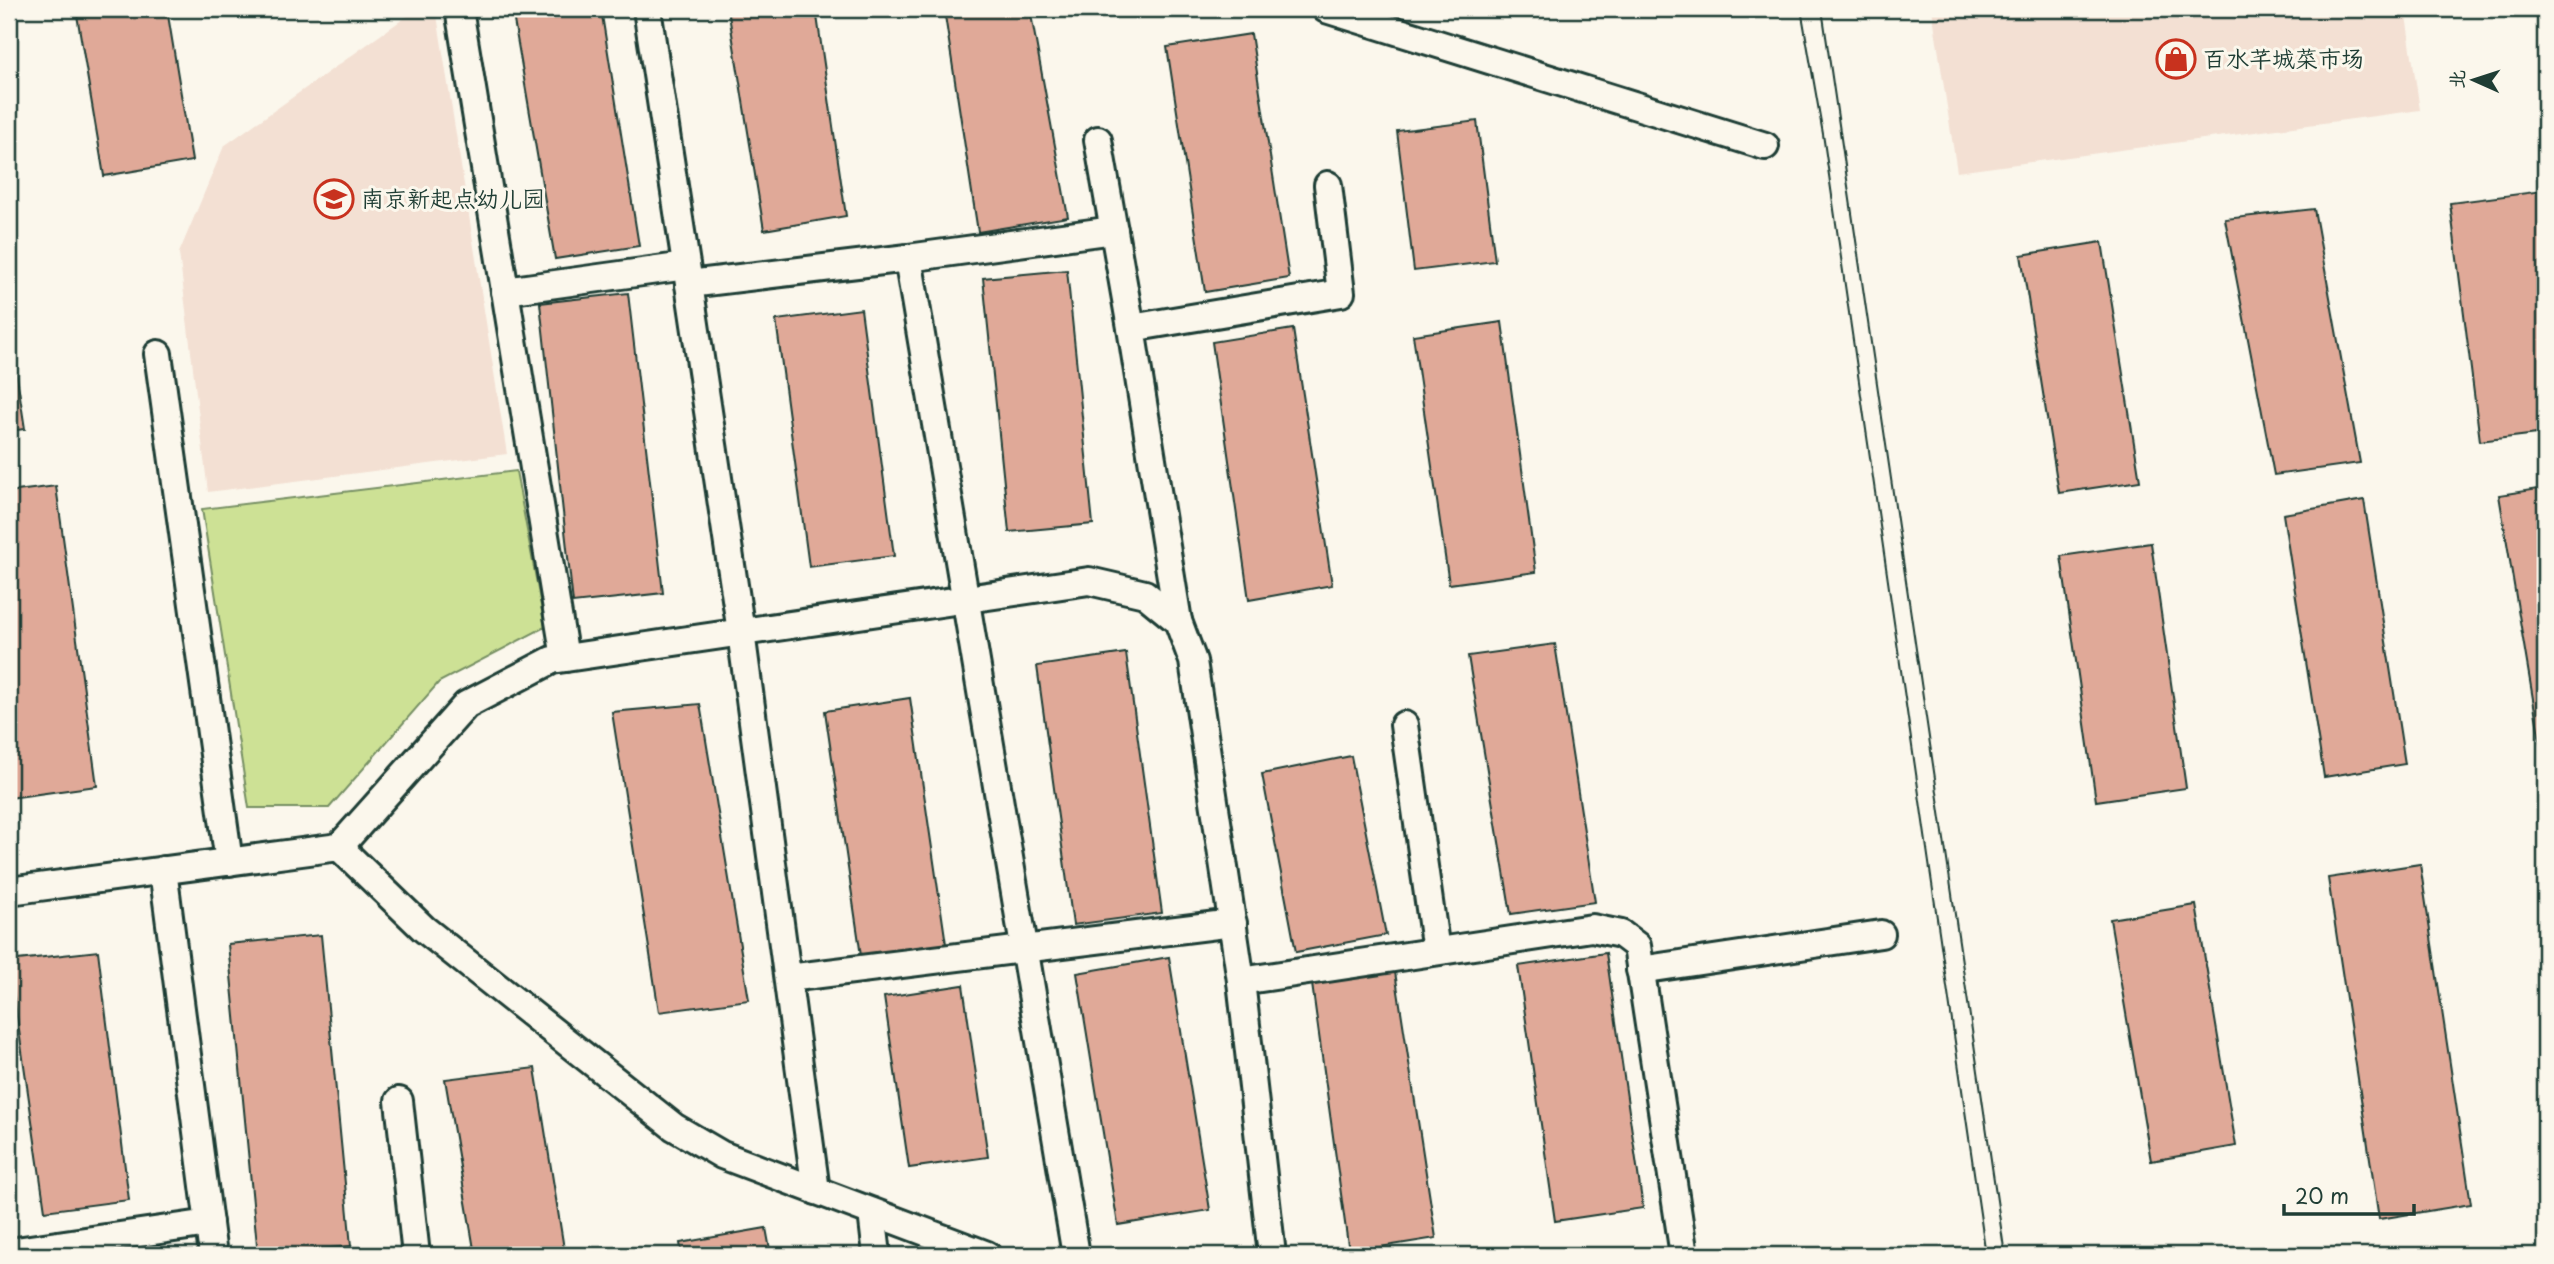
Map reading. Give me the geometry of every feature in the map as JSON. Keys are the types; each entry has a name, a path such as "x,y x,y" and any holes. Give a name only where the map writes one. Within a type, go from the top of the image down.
{"lane":[{"path":"459,9 565,658"},
{"path":"647,9 741,632 816,1191"},
{"path":"1326,9 1765,146"},
{"path":"1098,140 1178,621 1193,661 1241,981 1272,1255"},
{"path":"1131,328 1341,293 1328,185"},
{"path":"505,291 908,258 1114,230"},
{"path":"908,258 1076,1255"},
{"path":"158,354 229,862"},
{"path":"9,891 339,847 466,705 552,660 1088,581 1144,594 1178,621"},
{"path":"1404,725 1436,951"},
{"path":"339,847 424,929 674,1127 722,1155 987,1255"},
{"path":"163,870 213,1255"},
{"path":"788,978 1233,923"},
{"path":"1241,981 1592,928 1621,934 1637,946 1684,1255"},
{"path":"1640,970 1881,934"},
{"path":"399,1101 416,1255"},
{"path":"872,1212 877,1255"},
{"path":"9,1252 209,1223"}],"shaded area":[{"name":"南京新起点幼儿园","path":"417,9 436,9 507,454 208,492 179,253 224,146"},
{"name":"百水芊城菜市场","path":"1932,9 2405,9 2420,110 1957,172"}],"green space":[{"path":"516,471 545,627 439,682 329,808 249,808 202,509"}],"building":[{"path":"76,9 167,9 192,161 104,176"},
{"path":"512,9 601,9 639,246 555,259"},
{"path":"728,9 816,9 846,216 764,230"},
{"path":"944,9 1030,9 1068,217 978,232"},
{"path":"1251,34 1289,278 1205,292 1167,47"},
{"path":"1477,121 1495,261 1414,271 1397,131"},
{"path":"2542,191 2545,215 2545,433 2480,441 2450,203"},
{"path":"2314,209 2360,463 2274,475 2225,219"},
{"path":"2102,242 2140,481 2059,493 2021,255"},
{"path":"1067,270 1093,524 1009,532 983,278"},
{"path":"628,293 663,593 573,603 540,303"},
{"path":"861,309 894,556 809,567 776,320"},
{"path":"1502,322 1536,572 1449,584 1413,335"},
{"path":"9,324 25,429 9,431"},
{"path":"1293,329 1332,585 1249,600 1212,342"},
{"path":"56,486 97,786 9,798 9,492"},
{"path":"2545,488 2545,759 2543,759 2499,495"},
{"path":"2364,500 2405,764 2324,777 2283,514"},
{"path":"2151,543 2186,788 2096,801 2061,556"},
{"path":"1555,644 1595,902 1511,914 1468,656"},
{"path":"1126,653 1162,913 1073,925 1037,666"},
{"path":"910,698 946,944 861,956 825,711"},
{"path":"700,704 749,1000 659,1012 612,712"},
{"path":"1351,756 1386,935 1296,952 1262,774"},
{"path":"2420,864 2471,1204 2379,1219 2328,878"},
{"path":"2196,905 2236,1146 2151,1161 2110,919"},
{"path":"321,935 351,1246 258,1255 228,944"},
{"path":"98,951 129,1200 45,1211 9,961"},
{"path":"1606,953 1643,1208 1555,1221 1518,966"},
{"path":"1169,957 1210,1210 1118,1225 1077,973"},
{"path":"1395,972 1436,1238 1349,1252 1312,984"},
{"path":"963,985 988,1157 909,1168 884,997"},
{"path":"535,1068 565,1255 475,1255 445,1079"},
{"path":"766,1228 771,1255 682,1255 680,1243"}],"tram line":[{"path":"1801,9 1823,134 1986,1255"},
{"path":"1822,9 2005,1255"}],"place":[{"name":"百水芊城菜市场","path":"2176,59"},
{"name":"南京新起点幼儿园","path":"334,199"}]}
